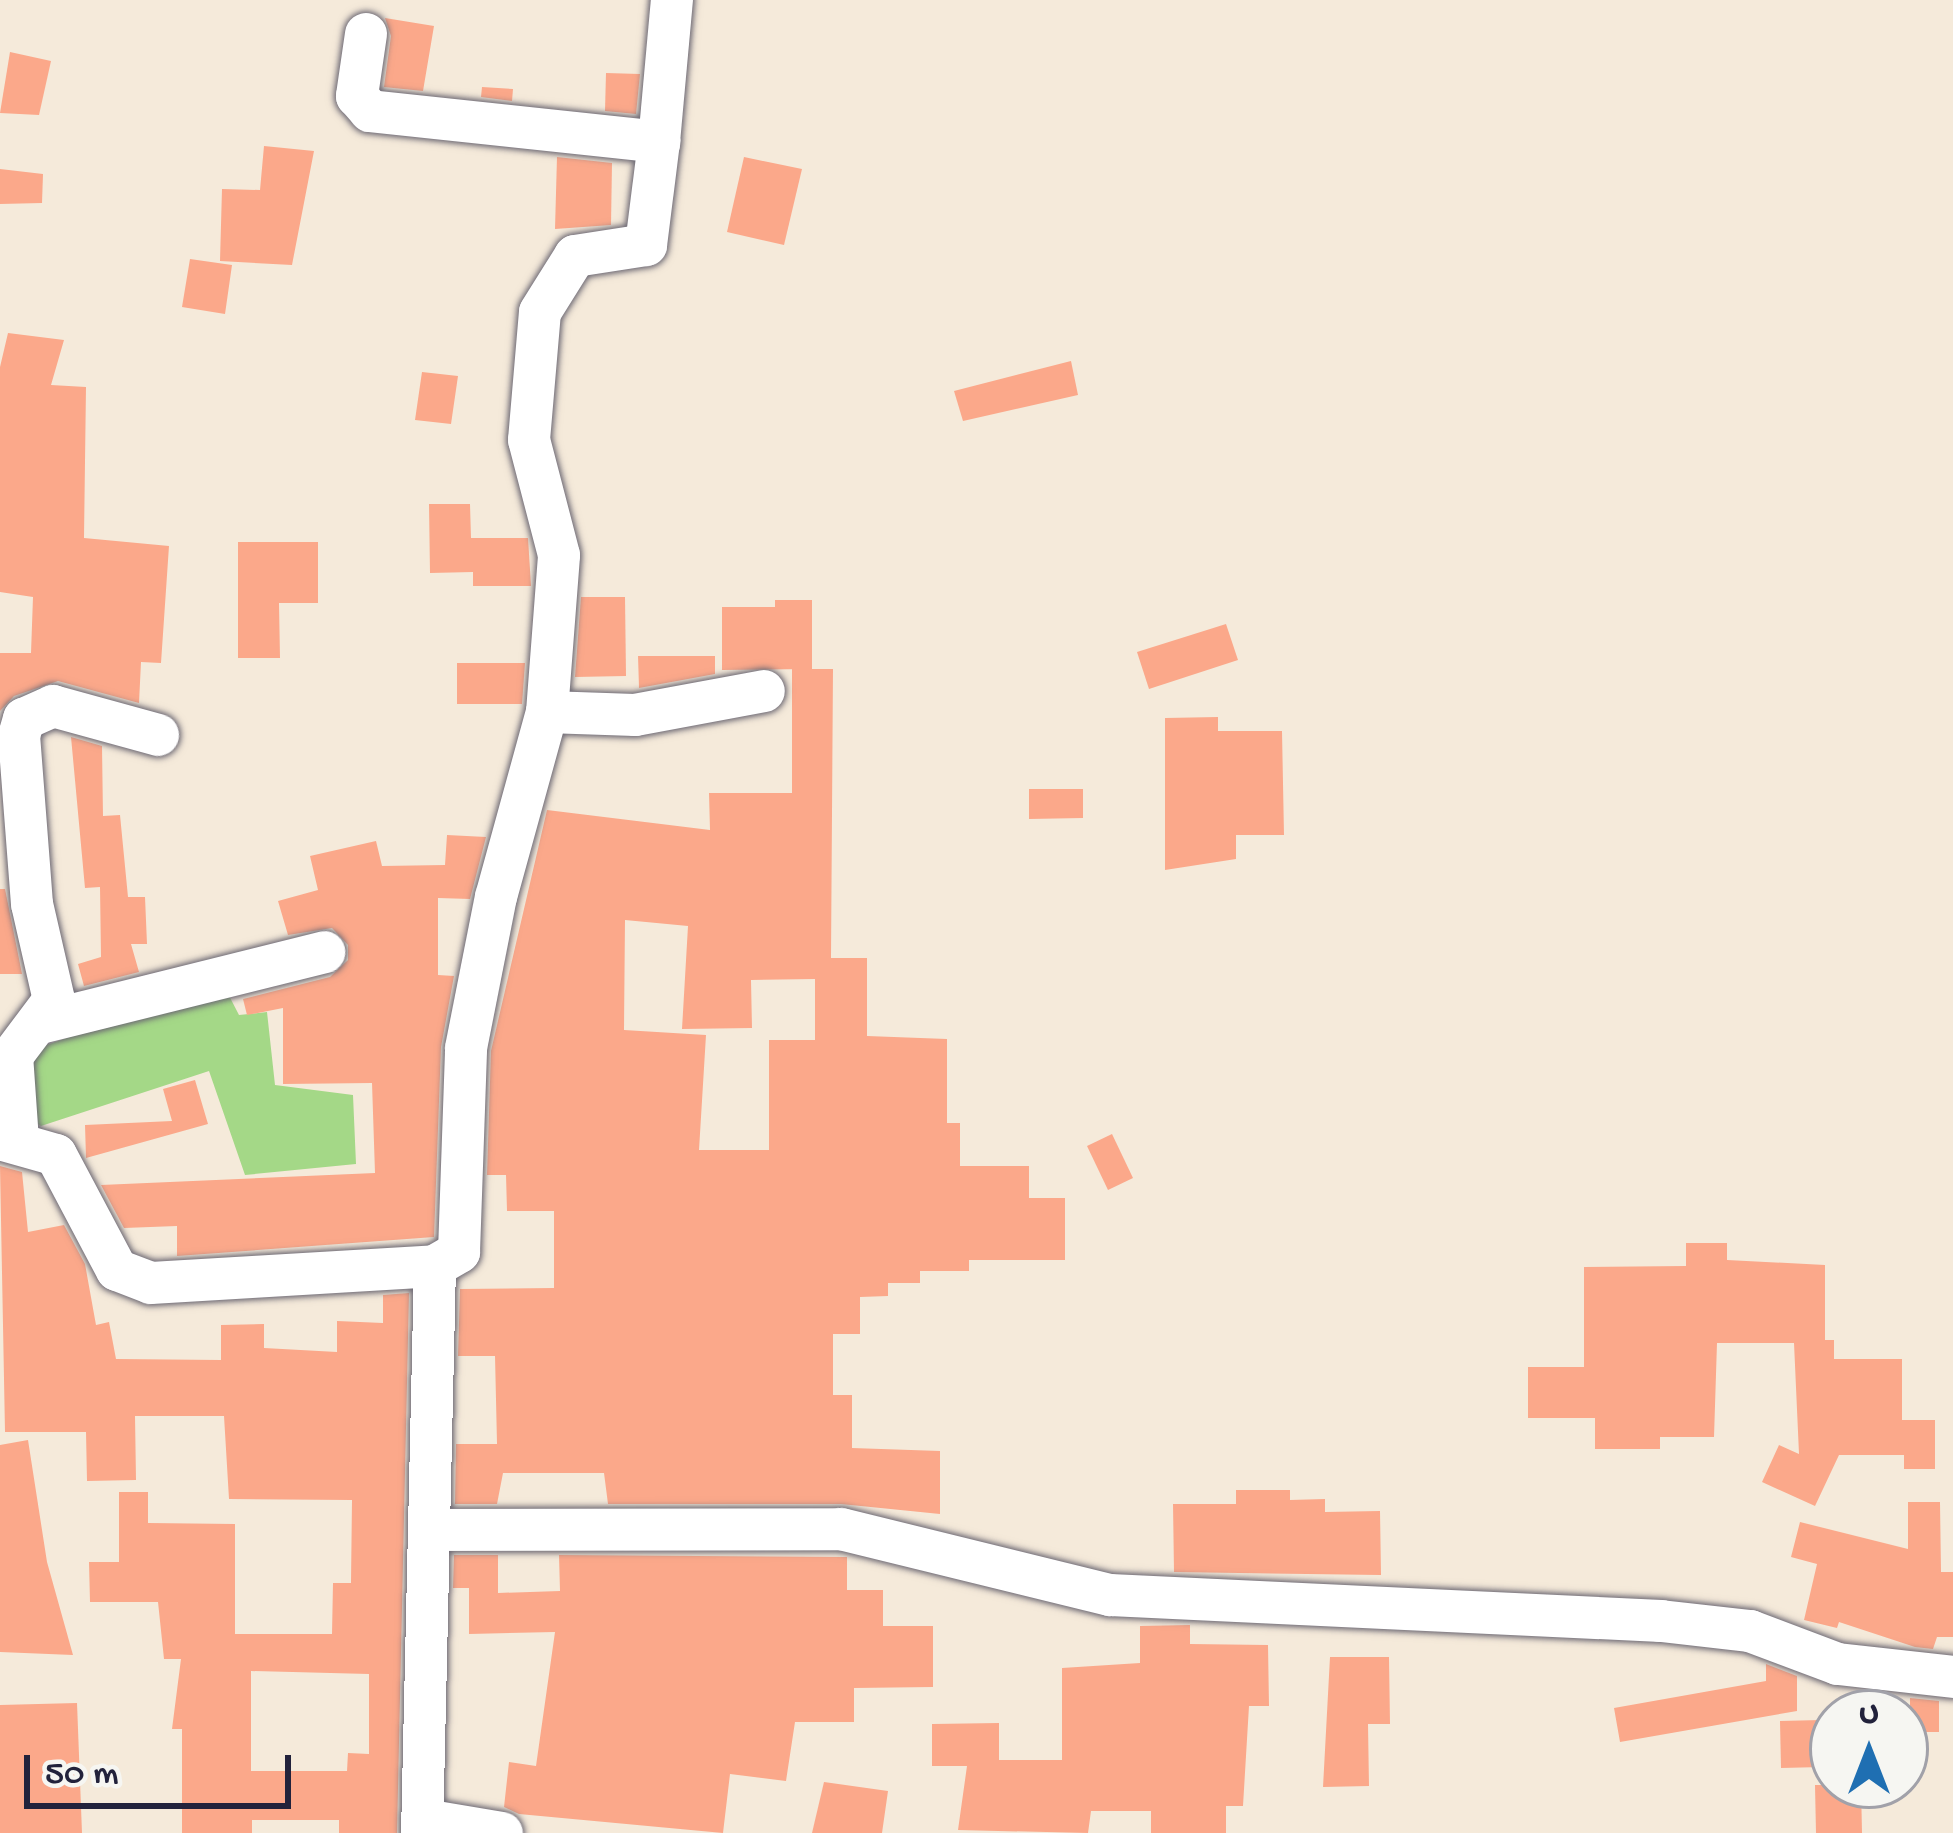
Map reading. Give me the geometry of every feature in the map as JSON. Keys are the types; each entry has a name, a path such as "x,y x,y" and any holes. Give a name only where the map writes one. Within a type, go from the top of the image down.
{"street":[{"path":"158,735 53,706 24,719 32,904 54,987 44,1022 12,1056 9,1140 56,1155 117,1270 151,1283 435,1266 459,1252 466,1048 496,897 547,712 559,555 529,440 540,312 574,256 646,245 672,0"},
{"path":"366,34 357,96 370,111 658,142"},
{"path":"547,712 635,715 764,691"},
{"path":"44,1022 324,952"},
{"path":"435,1266 434,1530 423,1826 502,1833"},
{"path":"434,1530 841,1529 1109,1595 1661,1621 1750,1631 1838,1664 1953,1677"}],"green space":[{"path":"223,984 239,1015 267,1012 275,1085 353,1095 356,1164 245,1175 209,1071 41,1126 29,1119 29,1051"}],"building":[{"path":"385,18 434,26 423,91 384,87 391,36"},
{"path":"10,52 51,61 39,115 0,113"},
{"path":"606,73 640,74 636,114 605,111"},
{"path":"482,87 513,89 512,101 481,97"},
{"path":"264,146 314,151 292,265 220,261 222,189 260,190"},
{"path":"557,157 612,163 611,225 555,229"},
{"path":"744,157 802,169 784,245 727,232"},
{"path":"0,169 43,174 42,203 0,204"},
{"path":"190,259 232,265 225,314 182,307"},
{"path":"8,333 64,340 51,385 86,387 84,538 169,546 161,663 141,662 139,703 58,681 14,696 0,711 0,653 31,653 33,597 0,592 0,367"},
{"path":"1071,361 1078,395 963,421 954,391"},
{"path":"422,372 458,376 451,424 415,420"},
{"path":"429,504 470,504 471,538 528,538 531,586 473,586 473,572 430,573"},
{"path":"238,542 318,542 318,603 279,603 280,658 238,658"},
{"path":"581,597 625,597 626,676 575,677"},
{"path":"775,600 812,600 812,669 722,670 722,607 775,607"},
{"path":"1226,624 1238,660 1149,689 1137,652"},
{"path":"638,656 715,656 715,674 639,688"},
{"path":"457,663 525,663 522,704 457,704"},
{"path":"792,669 833,669 831,958 867,958 867,1036 947,1039 947,1123 960,1123 960,1166 1029,1166 1029,1198 1065,1198 1065,1260 969,1260 969,1271 920,1271 920,1283 888,1283 888,1296 860,1297 860,1334 833,1334 833,1395 852,1395 852,1448 940,1451 940,1514 841,1504 608,1504 604,1473 503,1473 497,1504 455,1504 456,1444 497,1444 495,1356 458,1356 460,1289 554,1288 554,1211 507,1211 506,1175 487,1175 491,1051 547,810 710,830 709,793 792,793","holes":["625,920 688,926 682,1029 752,1028 751,980 815,979 815,1040 769,1040 769,1150 699,1150 706,1035 624,1030"]},
{"path":"1218,717 1218,731 1282,731 1284,835 1236,835 1236,859 1165,870 1165,718"},
{"path":"71,737 102,746 103,816 120,815 128,897 145,897 147,944 131,944 139,972 84,986 78,964 101,957 100,887 85,888"},
{"path":"1029,789 1083,789 1083,818 1029,819"},
{"path":"447,835 486,837 470,899 438,898 438,975 454,976 441,1047 434,1237 177,1256 177,1226 124,1228 101,1185 375,1173 372,1083 283,1084 283,1008 247,1015 243,999 330,977 348,960 348,945 332,928 288,935 278,901 318,890 310,856 376,841 382,866 445,865"},
{"path":"0,889 5,889 22,974 0,974"},
{"path":"195,1080 208,1124 86,1158 85,1125 172,1121 163,1089"},
{"path":"1112,1134 1133,1178 1108,1190 1087,1146"},
{"path":"0,1166 22,1172 28,1232 64,1225 85,1264 96,1325 109,1322 116,1359 221,1360 221,1325 264,1324 264,1348 337,1352 337,1321 383,1323 383,1295 409,1293 397,1833 339,1833 339,1820 252,1820 252,1833 182,1833 182,1729 172,1729 181,1659 164,1659 158,1602 90,1602 89,1562 119,1562 119,1492 148,1492 148,1523 235,1524 235,1634 332,1634 333,1583 351,1583 352,1500 229,1499 224,1416 135,1416 136,1480 87,1481 86,1432 5,1432","holes":["251,1671 369,1674 369,1754 348,1753 347,1771 251,1771"]},
{"path":"1686,1243 1727,1243 1727,1260 1825,1265 1825,1340 1834,1340 1834,1359 1902,1359 1902,1420 1935,1420 1935,1469 1904,1469 1904,1455 1839,1455 1815,1506 1762,1482 1779,1445 1799,1454 1794,1343 1717,1343 1714,1437 1660,1437 1660,1449 1595,1449 1595,1418 1528,1418 1528,1367 1584,1367 1584,1267 1686,1266"},
{"path":"28,1440 47,1562 73,1655 0,1652 0,1445"},
{"path":"1236,1490 1290,1490 1290,1500 1325,1499 1325,1512 1380,1511 1381,1575 1174,1572 1173,1504 1236,1504"},
{"path":"1908,1502 1940,1502 1941,1572 1953,1572 1953,1637 1937,1637 1933,1649 1915,1647 1839,1622 1837,1628 1804,1620 1817,1564 1791,1557 1800,1522 1908,1549"},
{"path":"454,1555 498,1555 498,1593 560,1591 559,1555 847,1557 847,1590 883,1590 883,1626 933,1626 933,1687 854,1688 854,1722 795,1722 786,1781 730,1774 723,1833 519,1814 504,1807 509,1762 536,1766 555,1632 469,1634 469,1588 453,1588"},
{"path":"1190,1625 1190,1644 1268,1645 1269,1706 1249,1706 1243,1806 1226,1806 1226,1833 1151,1833 1151,1811 1091,1811 1088,1833 958,1830 967,1766 932,1766 932,1724 999,1723 999,1760 1062,1760 1062,1668 1140,1663 1140,1626"},
{"path":"1330,1657 1389,1657 1390,1724 1368,1724 1369,1786 1323,1787"},
{"path":"1766,1664 1797,1676 1797,1711 1620,1742 1614,1708 1766,1681"},
{"path":"1929,1700 1939,1701 1939,1732 1929,1732"},
{"path":"77,1703 82,1833 0,1833 0,1705"},
{"path":"1809,1720 1809,1767 1781,1768 1780,1721"},
{"path":"824,1782 888,1791 882,1833 812,1833"},
{"path":"1816,1809 1862,1809 1862,1833 1816,1833"}]}
